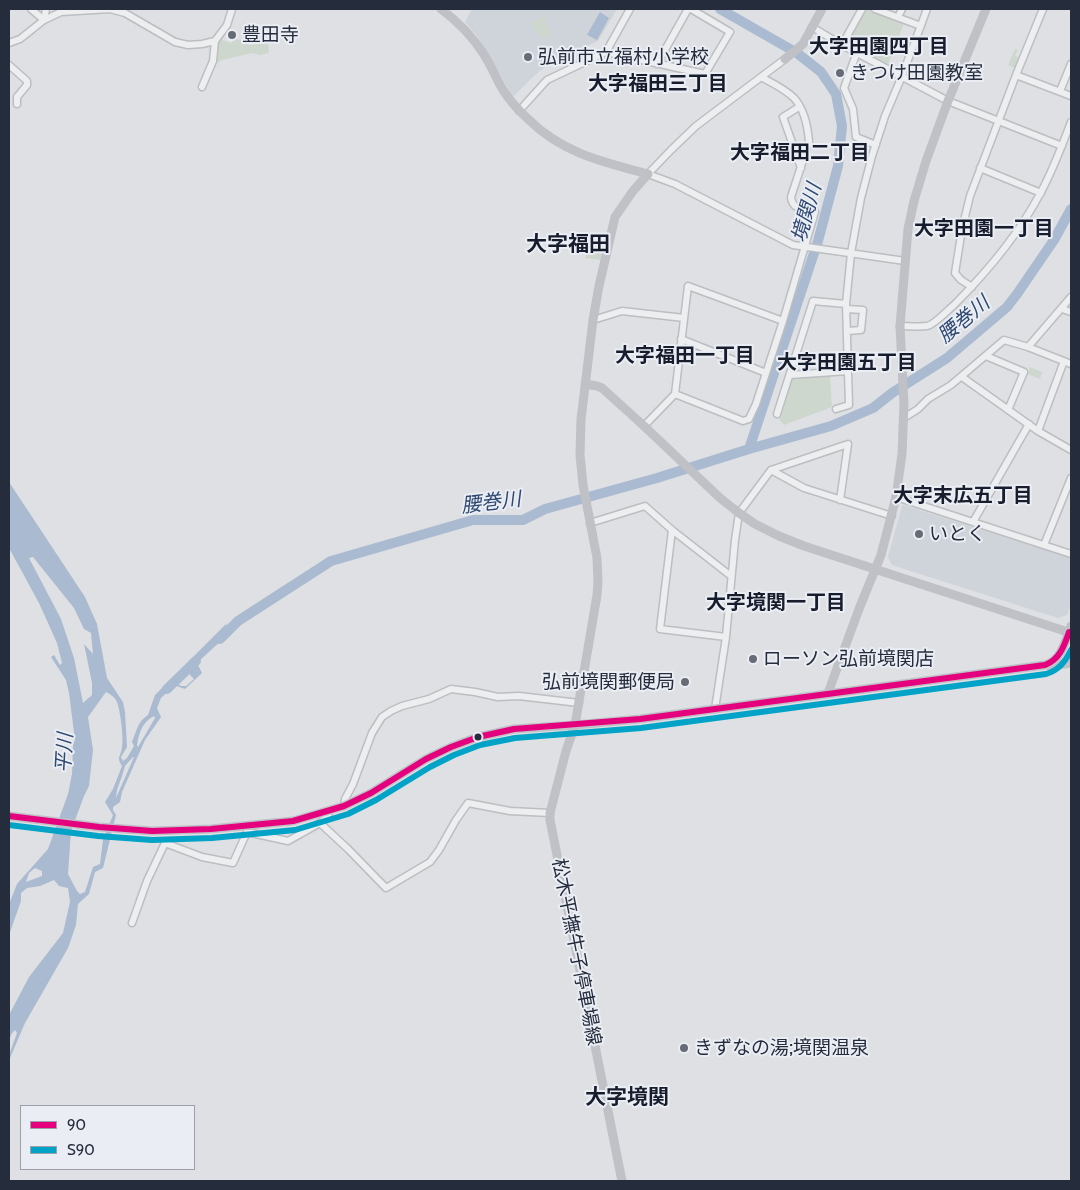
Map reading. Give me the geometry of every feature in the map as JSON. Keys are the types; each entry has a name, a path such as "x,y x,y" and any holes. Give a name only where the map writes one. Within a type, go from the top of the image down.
{"main road":[{"path":"441,9 471,37 482,51 503,90 520,111 544,134 580,154 648,174"},
{"path":"785,59 802,44 822,9"},
{"path":"828,693 875,569 896,497 902,454 904,418 900,326 908,229 914,200 948,101 986,9"},
{"name":"松木平撫牛子停車場線","path":"622,1181 551,831 550,813 566,751 575,725 598,582 597,558 583,485 580,455 585,384 599,286 614,217 648,174"},
{"path":"9,816 134,830 248,829 293,821 344,806 371,793 426,759 451,747 478,737 514,729 640,719 1045,665 1051,663 1060,654 1071,631 804,546 755,524 739,513 700,479 602,388 585,384"},
{"path":"1045,665 1071,663"}],"street":[{"path":"32,9 44,20"},
{"path":"44,20 46,9"},
{"path":"9,43 20,38 44,20 61,12 92,9 110,9 124,13 175,42 188,46 215,41"},
{"path":"202,87 213,61 215,41 227,26 232,9"},
{"path":"520,111 547,80 606,52 630,9"},
{"path":"606,52 657,64 705,74 730,32 690,9 657,64"},
{"path":"842,45 862,9"},
{"path":"875,9 921,26"},
{"path":"898,17 902,9"},
{"path":"836,409 849,405 846,306 851,253 861,198 885,116 927,9"},
{"path":"972,287 961,280 955,273 962,229 970,196 1016,74 1043,9"},
{"path":"812,27 948,101 1062,146"},
{"path":"857,52 844,88 853,109 856,137 876,145"},
{"path":"785,59 696,126 648,174 675,184 793,245 905,261"},
{"path":"1060,92 1071,64"},
{"path":"9,65 27,81 27,85 17,96 17,104"},
{"path":"1016,74 1071,96"},
{"path":"675,394 743,421 749,419 766,373 806,247 815,212 797,208 792,202 809,142 804,117 794,98 761,77"},
{"path":"799,107 783,117 801,168"},
{"path":"900,326 929,326 972,287 1023,223 1041,193 1071,122"},
{"path":"980,168 1041,193"},
{"path":"644,426 675,394 688,286 783,321"},
{"path":"1028,347 1071,297"},
{"path":"777,414 813,301 863,310 862,330 847,331"},
{"path":"1062,309 1071,312"},
{"path":"594,320 622,311 684,318"},
{"path":"681,339 766,373"},
{"path":"904,418 918,409 928,399 951,385 1004,340 1068,362 1038,431"},
{"path":"986,356 1024,372 1008,410"},
{"path":"790,375 848,371"},
{"path":"962,376 1038,431 1071,450"},
{"path":"973,522 1029,424"},
{"path":"716,709 726,637 739,513 771,470 848,444 840,500"},
{"path":"771,470 804,488 892,516"},
{"path":"1044,545 1071,478"},
{"path":"896,497 1071,554"},
{"path":"590,522 645,506 672,530 731,576"},
{"path":"672,530 660,629 726,637"},
{"path":"344,806 372,733 382,718 402,706 430,699 451,689 498,697 519,696 579,703"},
{"path":"320,823 386,888 430,862 468,803 510,811 550,813"},
{"path":"132,922 147,881 165,843 202,857 233,863 248,829 288,841 320,823 328,816 329,811"}],"shaded area":[{"name":"弘前市立福村小学校","path":"472,9 617,9 598,41 546,66 513,97 477,36 465,22"},
{"path":"863,9 868,9 904,23 888,65 847,45"},
{"path":"543,16 552,34 542,39 537,30 534,31 530,23"},
{"path":"221,37 223,40 231,43 234,38 240,39 249,45 268,43 269,53 260,55 252,53 222,60 214,65 216,41"},
{"path":"1015,49 1018,50 1015,56 1020,59 1017,69 1008,65"},
{"path":"595,242 605,248 601,260 585,258 591,243"},
{"path":"1030,367 1042,372 1040,379 1028,374"},
{"path":"830,375 832,407 784,425 778,418 792,378"},
{"path":"903,505 1071,558 1071,604 1067,615 1058,618 892,565 888,557"}],"water":[{"path":"600,12 609,18 597,40 587,35"},
{"path":"9,482 85,597 97,624 107,678 123,702 125,712 127,747 121,757 123,761 134,746 132,742 136,731 142,720 148,715 155,695 226,624 230,636 223,639 197,663 202,673 185,689 174,685 161,698 157,708 161,717 145,740 122,792 120,802 113,807 116,815 103,868 95,872 89,894 78,904 76,925 68,948 25,1023 10,1058 9,1066 9,1055 17,1033 15,1030 9,1040 9,1015 29,977 63,933 70,902 68,888 59,886 54,880 40,886 27,888 21,893 21,901 9,935 9,904 17,884 48,849 68,794 75,740 66,680 51,657 54,655 60,665 62,663 57,643 39,603 9,548","holes":["33,557 74,608 84,629 91,633 93,654 84,644 92,683 92,695 83,703 74,658 61,619 29,558","185,669 190,670 190,675 194,679 186,686 176,683 176,678","106,692 116,700 119,709 122,737 119,758 122,766 113,789 105,802 113,815 103,840 100,864 93,867 85,892 80,894 68,874 71,831 89,786 93,750 88,717","154,716 155,718 138,747 140,732 144,725","134,757 116,798 117,790 125,766","35,868 42,871 42,876 26,882 29,873"]}],"waterway":[{"name":"境関川","path":"720,9 797,53 821,72 836,94 842,126 838,166 818,241 749,449"},
{"name":"腰巻川","path":"220,639 238,621 331,561 473,520 523,520 545,509 831,426 873,408 892,393 947,358 1007,307 1054,240 1071,209"},
{"name":"腰巻川","path":"167,689 196,661"}],"transit line":[{"name":"90","path":"9,816 99,827 152,831 211,829 293,821 344,806 371,793 426,759 478,737 514,729 640,719 1045,665 1058,656 1069,632 1071,632"},
{"name":"S90","path":"9,825 98,836 152,840 212,838 295,830 348,814 376,800 430,767 480,745 515,738 641,728 1046,674 1061,665 1071,650"}],"place":[{"name":"豊田寺","path":"232,35"},
{"name":"弘前市立福村小学校","path":"528,57"},
{"name":"きつけ田園教室","path":"840,73"},
{"name":"いとく","path":"919,534"},
{"name":"ローソン弘前境関店","path":"753,659"},
{"name":"弘前境関郵便局","path":"685,682"},
{"name":"きずなの湯;境関温泉","path":"684,1048"}],"district":[{"name":"大字田園四丁目","path":"879,47"},
{"name":"大字福田三丁目","path":"658,84"},
{"name":"大字福田二丁目","path":"800,153"},
{"name":"大字田園一丁目","path":"984,229"},
{"name":"大字福田","path":"568,245"},
{"name":"大字福田一丁目","path":"685,356"},
{"name":"大字田園五丁目","path":"847,363"},
{"name":"大字末広五丁目","path":"963,496"},
{"name":"大字境関一丁目","path":"776,603"},
{"name":"大字境関","path":"627,1098"}],"water label":[{"name":"平川","path":"65,753"}]}
